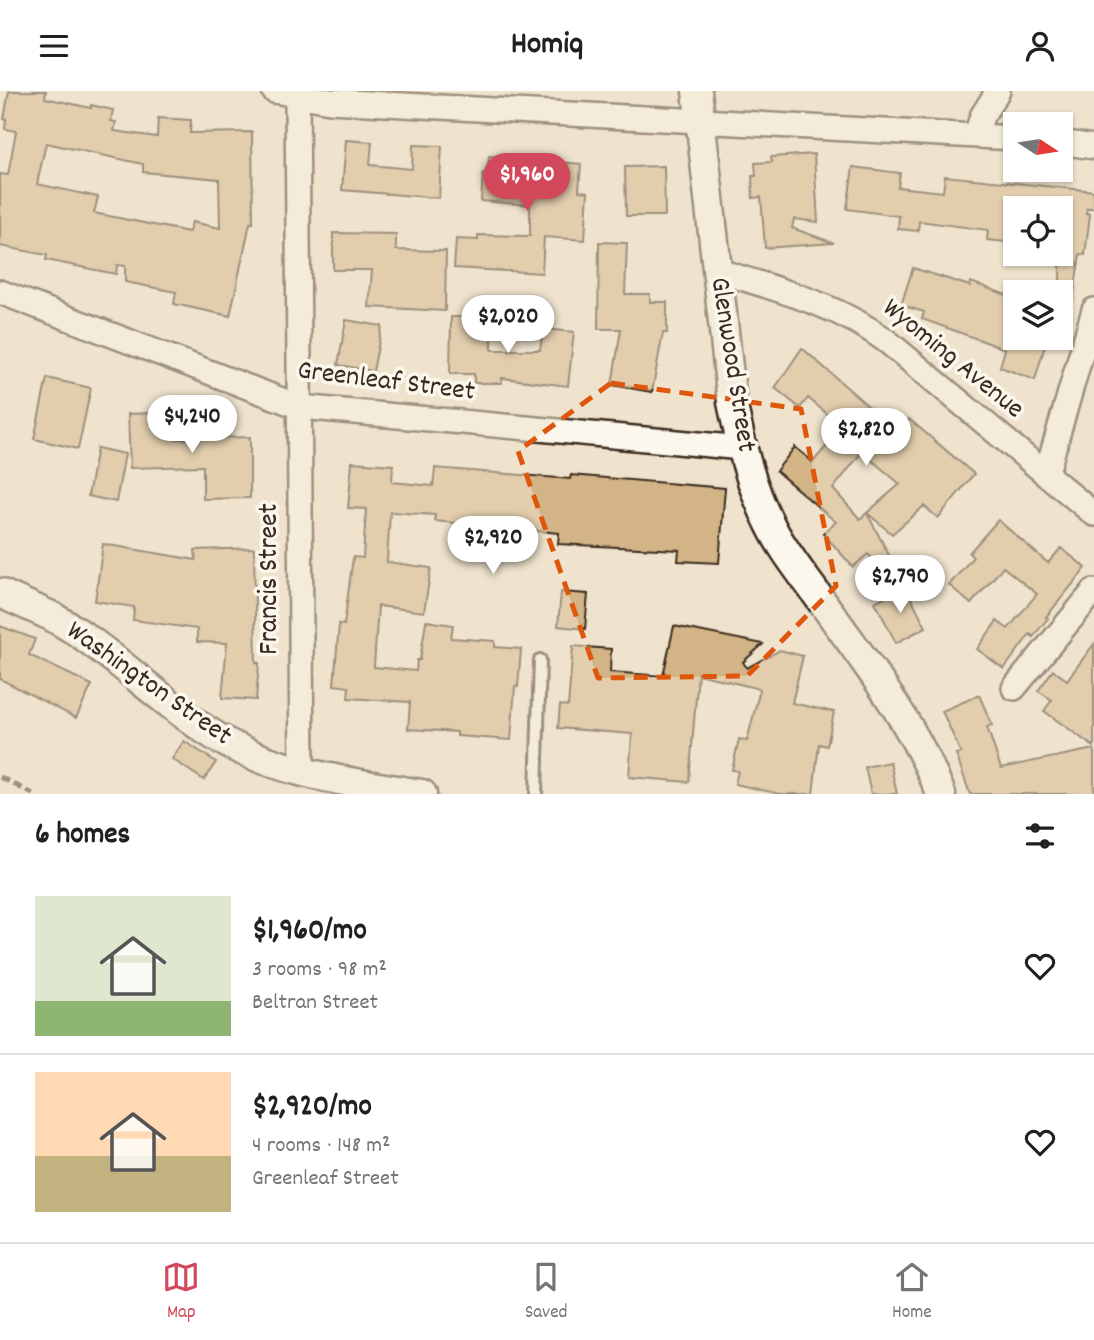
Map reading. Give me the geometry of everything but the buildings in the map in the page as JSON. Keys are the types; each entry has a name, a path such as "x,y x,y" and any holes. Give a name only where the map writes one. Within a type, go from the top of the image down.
{"street":[{"name":"Glenwood Street","path":"697,91 732,402 754,487 770,524 794,563 904,717 926,757 941,794"},
{"path":"976,135 982,116 998,91"},
{"path":"289,93 330,101 1003,137"},
{"name":"Francis Street","path":"289,93 300,407 302,772"},
{"path":"1073,144 1094,147"},
{"name":"Wyoming Avenue","path":"716,270 837,311 860,323 888,342 1094,514"},
{"name":"Greenleaf Street","path":"0,292 300,407 742,448"},
{"path":"1046,475 1094,310"},
{"path":"1014,688 1094,591"},
{"name":"Washington Street","path":"0,593 51,616 82,635 204,729 243,752 302,772 422,794"}],"lane":[{"path":"536,794 540,660"}],"highlighted area":[{"path":"611,383 801,409 836,586 747,676 598,678 518,451"}],"railway":[{"path":"0,777 33,794"}]}
